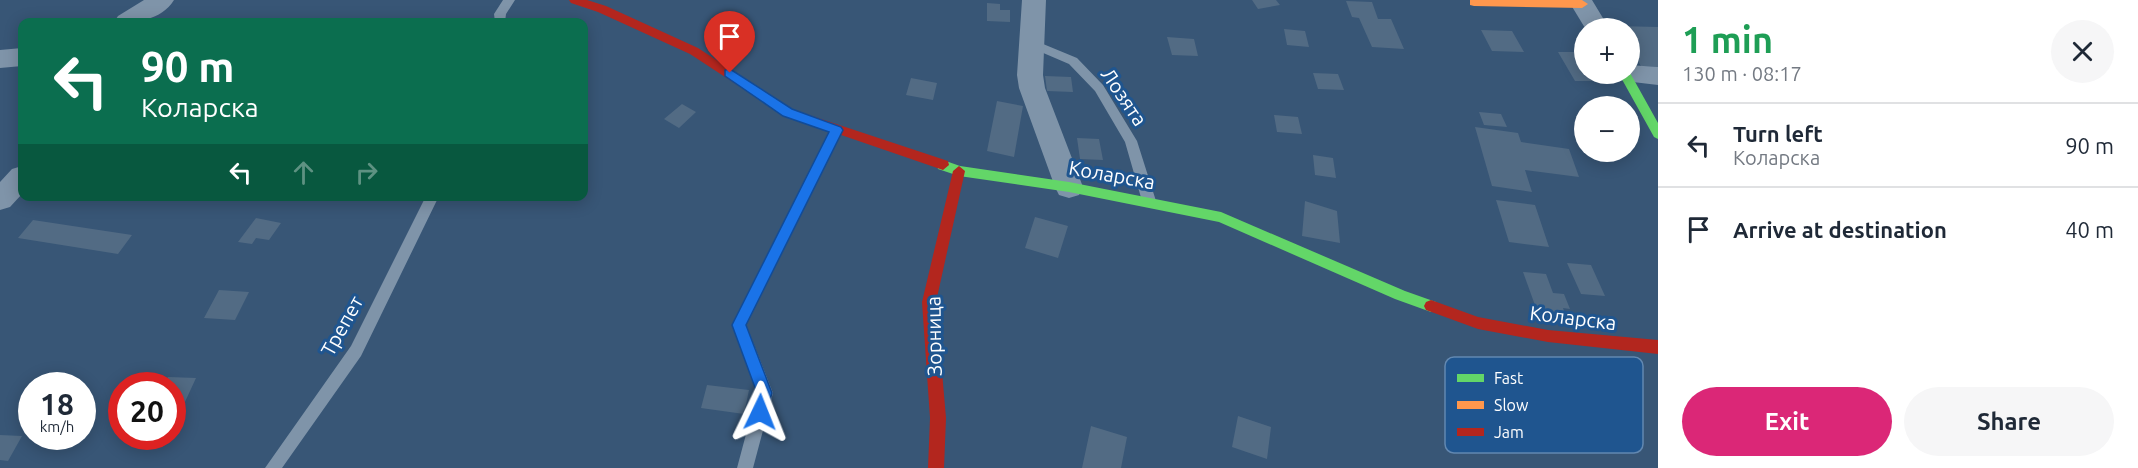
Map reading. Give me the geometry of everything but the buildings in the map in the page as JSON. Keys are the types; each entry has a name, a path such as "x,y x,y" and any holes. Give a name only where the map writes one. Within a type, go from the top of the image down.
{"street":[{"path":"133,18 162,0"},
{"path":"162,18 176,0"},
{"name":"Коларска","path":"575,0 602,9 694,51 788,112 959,171 1070,187 1221,217 1400,295 1478,323 1548,336 1658,347"},
{"path":"1034,0 1030,75 1032,88 1070,187"},
{"path":"1474,2 1581,2 1591,18"},
{"path":"0,59 18,57"},
{"path":"1640,75 1658,76"},
{"path":"1630,84 1658,134"},
{"name":"Зорница","path":"936,468 938,418 929,302 959,171"},
{"path":"0,199 18,181"}],"lane":[{"path":"500,18 509,0"},
{"name":"Лозята","path":"1031,43 1073,62 1099,88 1131,141 1149,201"},
{"path":"746,468 765,393 739,325 837,130"},
{"name":"Трепет","path":"273,468 356,351 431,201"}],"traffic: fast":[{"path":"1630,84 1658,134"},
{"path":"943,165 959,171 1069,187 1221,217 1400,295 1431,306"}],"traffic: slow":[{"path":"1474,2 1582,4"}],"traffic: jam":[{"path":"575,0 602,9 694,51 787,112 943,165"},
{"path":"936,468 938,418 929,302 959,171"},
{"path":"1431,306 1478,323 1548,336 1658,347"}],"route":[{"path":"730,73 788,112 837,130 739,325 765,393 760,412"}]}
